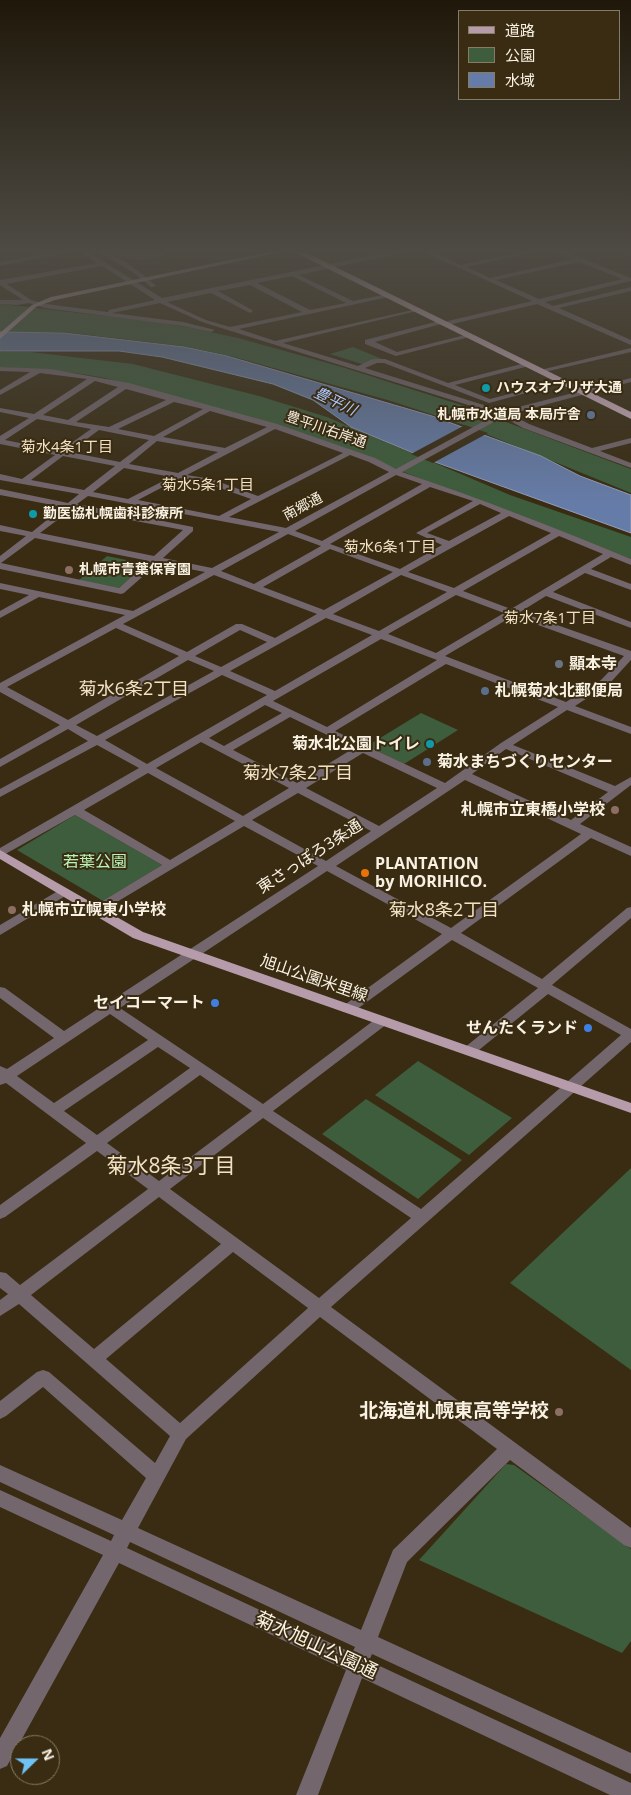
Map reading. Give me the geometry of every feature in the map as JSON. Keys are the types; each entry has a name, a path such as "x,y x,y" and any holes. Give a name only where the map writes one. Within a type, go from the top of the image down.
{"highway":[{"path":"469,336 631,416"}],"main road":[{"name":"旭山公園米里線","path":"0,854 138,935 631,1108"}],"street":[{"path":"247,335 359,368 500,416 631,466"},
{"path":"273,343 308,335"},
{"path":"396,354 368,342 397,335"},
{"path":"615,336 620,335"},
{"path":"385,357 469,336"},
{"path":"615,336 631,343"},
{"path":"540,371 631,350"},
{"path":"359,368 376,361 385,361 489,401 563,382"},
{"path":"448,385 526,364"},
{"name":"豊平川右岸通","path":"0,369 38,370 94,378 175,398 274,426 350,452 509,512 631,562"},
{"path":"0,393 38,370"},
{"path":"0,441 94,378"},
{"name":"南郷通","path":"0,688 500,416 524,407 631,380"},
{"path":"69,423 126,385"},
{"path":"110,430 175,398"},
{"path":"0,561 156,438 211,408"},
{"path":"0,410 225,451"},
{"path":"130,501 274,426"},
{"path":"24,482 97,428"},
{"path":"591,451 631,440"},
{"path":"0,441 208,481 259,499"},
{"path":"221,518 350,452"},
{"path":"0,477 287,531 631,654"},
{"path":"255,587 431,483"},
{"path":"0,492 190,529 158,560 121,591 0,566"},
{"path":"450,545 420,533 480,501"},
{"path":"164,524 178,510"},
{"path":"0,794 509,512"},
{"path":"0,528 213,571 631,731"},
{"path":"0,854 558,532"},
{"path":"326,731 441,659 511,612 610,553"},
{"path":"583,570 631,587"},
{"path":"0,586 133,614"},
{"path":"544,592 631,625"},
{"path":"0,615 38,594"},
{"path":"115,624 276,695"},
{"path":"0,764 240,626 276,642"},
{"name":"東さっぽろ3条通","path":"2,1075 64,1038 445,788 505,745 605,682 631,654"},
{"path":"0,688 452,934 631,1034 319,1308 180,1434 0,1759"},
{"path":"265,701 445,788"},
{"path":"225,750 290,713"},
{"path":"201,738 380,831"},
{"path":"505,745 616,791"},
{"path":"95,911 363,748"},
{"path":"464,775 631,852"},
{"path":"571,825 631,780"},
{"path":"76,810 170,865"},
{"path":"348,1009 590,833"},
{"path":"0,931 63,892"},
{"path":"469,1051 631,912"},
{"path":"0,991 64,1038"},
{"path":"110,1008 422,1218"},
{"path":"0,1309 382,1021"},
{"path":"53,1111 159,1040"},
{"path":"0,1213 200,1068"},
{"path":"2,1075 97,1143 631,1539"},
{"path":"94,1359 232,1244"},
{"path":"0,1278 180,1434"},
{"path":"0,1412 43,1377 157,1476"},
{"path":"307,1795 400,1556 509,1449"},
{"name":"菊水旭山公園通","path":"0,1473 631,1764"},
{"name":"菊水旭山公園通","path":"0,1498 631,1794"}],"green space":[{"path":"87,335 223,335 342,367 461,405 631,469 631,493 464,425 391,401 231,356 182,346"},
{"path":"353,347 382,359 362,364 330,354"},
{"path":"0,352 30,352 133,364 259,396 327,417 510,495 631,537 631,559 388,466 368,456 277,425 105,378 75,373 0,367"},
{"path":"107,556 146,564 118,589 79,580"},
{"path":"421,713 458,730 404,764 367,746"},
{"name":"若葉公園","path":"75,815 162,865 103,901 17,850"},
{"path":"418,1061 512,1118 469,1155 375,1095"},
{"path":"366,1099 462,1160 418,1199 322,1134"},
{"path":"631,1168 631,1370 510,1283"},
{"path":"506,1464 514,1465 631,1549 631,1641 622,1653 419,1560"}],"water":[{"name":"豊平川","path":"0,335 79,335 184,347 227,356 432,416 541,456 580,476 631,495 631,533 435,462 351,427 313,400 273,384 162,357 119,351 0,351"}],"pier":[{"path":"465,425 488,433 433,463 411,454"}],"place":[{"name":"ハウスオブリザ大通","path":"486,388"},
{"name":"札幌市水道局 本局庁舎","path":"591,415"},
{"name":"勤医協札幌歯科診療所","path":"33,514"},
{"name":"札幌市青葉保育園","path":"69,570"},
{"name":"顯本寺","path":"559,664"},
{"name":"札幌菊水北郵便局","path":"485,691"},
{"name":"菊水北公園トイレ","path":"430,744"},
{"name":"菊水まちづくりセンター","path":"427,762"},
{"name":"札幌市立東橋小学校","path":"615,810"},
{"name":"PLANTATION by MORIHICO.","path":"365,873"},
{"name":"札幌市立幌東小学校","path":"12,910"},
{"name":"セイコーマート","path":"215,1003"},
{"name":"せんたくランド","path":"588,1028"},
{"name":"北海道札幌東高等学校","path":"559,1412"}],"district":[{"name":"菊水4条1丁目","path":"67,448"},
{"name":"菊水5条1丁目","path":"208,486"},
{"name":"菊水6条1丁目","path":"390,548"},
{"name":"菊水7条1丁目","path":"550,619"},
{"name":"菊水6条2丁目","path":"134,690"},
{"name":"菊水7条2丁目","path":"298,774"},
{"name":"菊水8条2丁目","path":"444,911"},
{"name":"菊水8条3丁目","path":"171,1167"}]}
